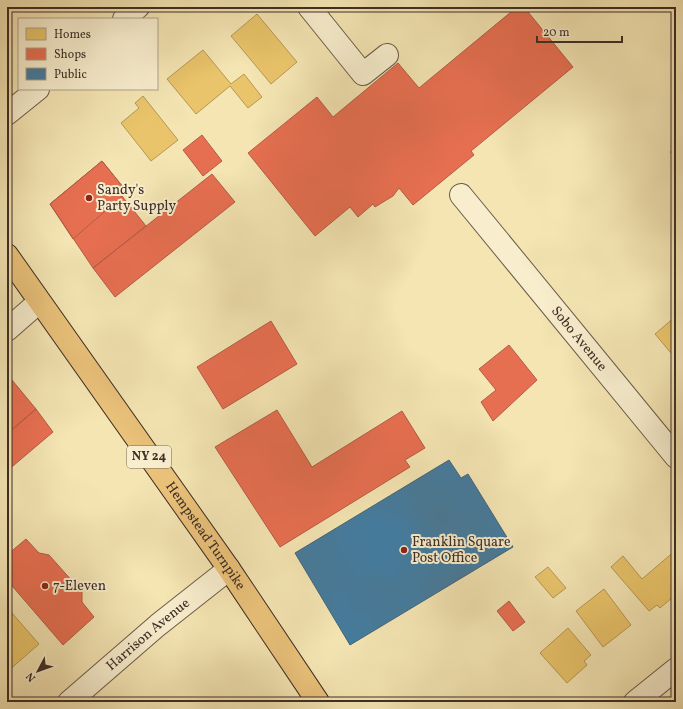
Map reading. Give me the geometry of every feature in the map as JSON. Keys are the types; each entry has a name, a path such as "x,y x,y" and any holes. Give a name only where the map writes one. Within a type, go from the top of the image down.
{"main road":[{"name":"Hempstead Turnpike","path":"7,255 229,569 318,702"}],"street":[{"path":"125,18 138,7"},
{"path":"309,7 363,74 387,55"},
{"path":"7,114 37,90"},
{"name":"Sobo Avenue","path":"461,195 676,457"},
{"path":"7,330 39,302"},
{"name":"Harrison Avenue","path":"69,702 158,625 229,569"},
{"path":"635,702 676,668"}],"building: Homes":[{"path":"257,14 297,62 271,84 231,36"},
{"path":"203,50 231,84 244,74 262,97 248,108 230,86 196,114 167,79"},
{"path":"143,96 178,140 151,161 121,123 139,108 135,103"},
{"path":"676,147 676,159 670,152"},
{"path":"676,316 676,359 655,334"},
{"path":"676,550 676,600 673,597 660,608 657,605 649,611 611,567 623,556 642,579"},
{"path":"548,567 566,588 553,598 535,577"},
{"path":"604,589 631,625 603,647 576,611"},
{"path":"11,612 39,644 7,672 7,616"},
{"path":"568,628 591,655 584,661 587,665 567,683 540,653"}],"building: Shops":[{"path":"517,7 524,7 573,67 471,151 474,155 413,205 399,188 393,196 375,207 373,204 358,217 350,207 315,236 248,153 317,97 333,117 398,63 419,88"},
{"path":"202,135 222,161 203,176 183,150"},
{"path":"102,161 127,192 122,196 146,226 93,268 50,204"},
{"name":"Sandy's Party Supply","path":"102,161 127,192 73,239 50,204"},
{"path":"212,174 235,202 115,297 93,268"},
{"path":"271,321 297,364 223,409 197,367"},
{"path":"509,345 537,380 493,421 481,402 496,390 479,369"},
{"path":"12,380 36,409 7,434 7,384"},
{"path":"36,409 53,432 7,471 7,434"},
{"path":"277,410 312,467 402,411 425,448 405,460 410,467 280,547 215,447"},
{"name":"7-Eleven","path":"26,539 39,553 49,555 82,592 82,602 94,617 63,645 7,580 7,555"},
{"path":"509,601 525,622 513,631 497,611"}],"building: Public":[{"name":"Franklin Square Post Office","path":"449,460 461,478 468,474 513,547 350,645 295,553"}],"place":[{"name":"Sandy's Party Supply","path":"89,198"},
{"name":"Franklin Square Post Office","path":"404,550"},
{"name":"7-Eleven","path":"45,586"}]}
